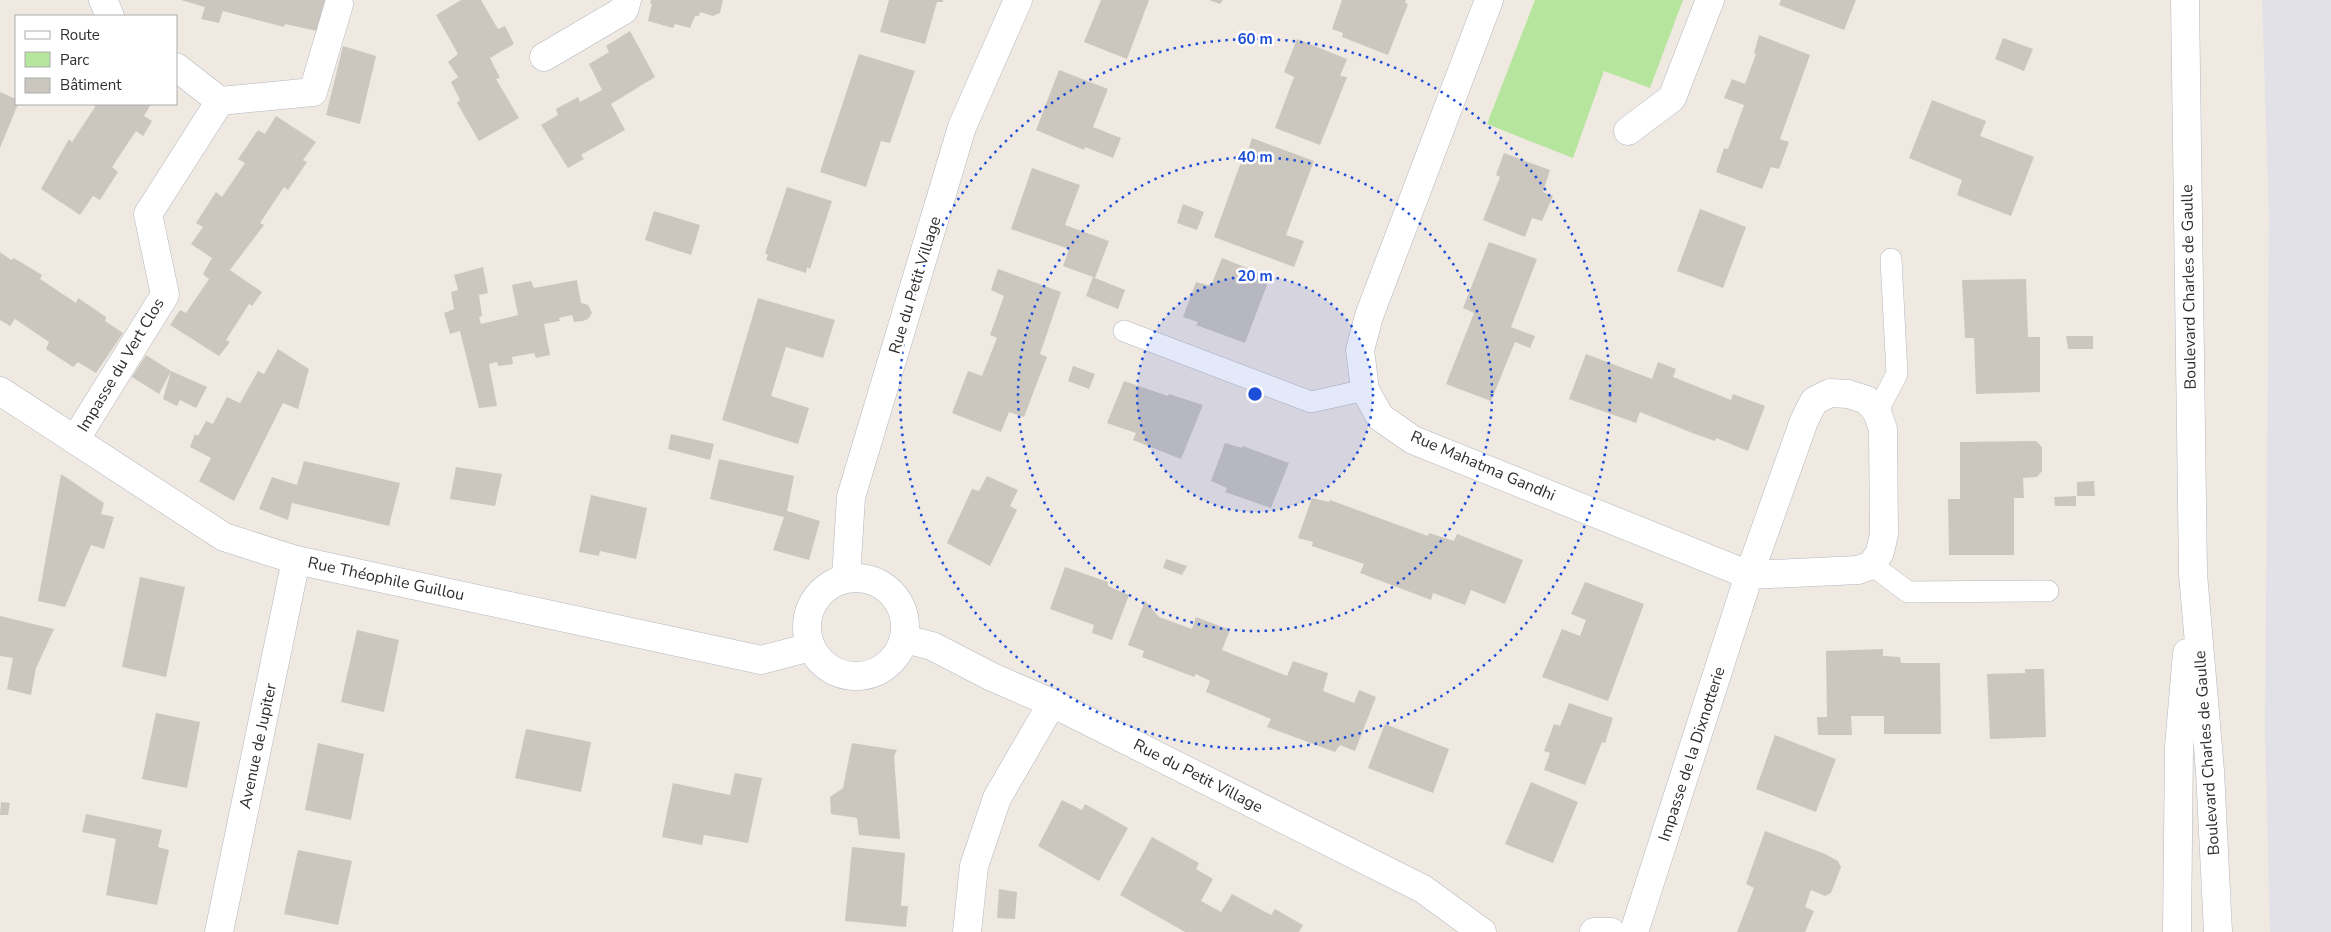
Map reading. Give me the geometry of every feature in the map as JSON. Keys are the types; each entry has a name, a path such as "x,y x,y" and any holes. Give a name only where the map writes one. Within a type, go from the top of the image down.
{"street":[{"path":"103,0 110,15"},
{"path":"544,57 624,10 627,0"},
{"name":"Rue du Petit Village","path":"846,578 851,497 962,127 1010,12 1018,0"},
{"name":"Rue Mahatma Gandhi","path":"1489,0 1369,316 1360,350 1365,390 1380,417 1413,440 1750,575"},
{"path":"1628,131 1672,98 1710,0"},
{"name":"Boulevard Charles de Gaulle","path":"2185,0 2193,574 2210,771 2218,932"},
{"path":"178,69 220,101 313,92 340,4"},
{"name":"Impasse du Vert Clos","path":"75,440 165,295 148,214 220,101"},
{"name":"Rue Théophile Guillou","path":"0,391 224,537 296,560 761,660 811,647"},
{"name":"Impasse de la Dixnotterie","path":"1634,932 1750,575 1804,421 1814,401 1830,393 1848,394 1867,400 1877,412"},
{"path":"1750,575 1858,570 1872,564 1880,552 1884,534 1883,429 1877,412"},
{"name":"Avenue de Jupiter","path":"219,932 296,560"},
{"name":"Boulevard Charles de Gaulle","path":"2177,932 2179,747 2193,574"},
{"path":"846,578 866,578 886,587 898,600 906,620 905,638 898,654 887,667 870,675 850,676 830,670 817,658 807,635 807,618 813,602 823,590 846,578"},
{"name":"Rue du Petit Village","path":"905,638 932,646 992,677 1052,703 1423,889 1482,932"},
{"path":"968,932 974,866 997,798 1052,703"},
{"path":"1594,932 1611,932"}],"lane":[{"path":"1877,412 1897,374 1891,259"},
{"path":"1124,331 1311,402 1365,390"},
{"path":"1872,564 1908,592 2048,591"}],"shaded area":[{"path":"2262,0 2331,0 2331,932 2270,932 2265,731 2269,217"}],"green space":[{"path":"1535,0 1683,0 1650,88 1604,71 1573,158 1487,124"}],"building":[{"path":"181,0 325,0 317,31 285,24 284,27 223,11 219,23 201,19 205,7"},
{"path":"461,0 481,0 498,29 505,26 514,44 490,58 500,78 496,79 519,118 479,141 457,103 460,100 451,82 458,77 448,62 458,54 436,15"},
{"path":"651,0 723,0 720,13 713,16 700,12 699,16 695,16 690,28 675,24 673,28 648,21 652,4 650,3"},
{"path":"889,0 943,0 943,2 937,2 925,44 880,32"},
{"path":"1101,0 1149,0 1127,59 1084,42"},
{"path":"1209,0 1223,0 1220,4"},
{"path":"1342,0 1406,0 1405,3 1408,4 1388,55 1342,37 1343,33 1332,29"},
{"path":"1781,0 1856,0 1844,30 1779,5"},
{"path":"630,31 655,77 611,104 625,130 581,155 584,159 568,168 541,125 558,115 556,109 578,97 580,102 602,90 589,64 609,52 606,46"},
{"path":"1759,35 1810,55 1780,139 1789,142 1779,169 1771,167 1762,189 1716,172 1724,148 1728,149 1744,105 1724,98 1732,79 1745,84 1756,54 1754,53"},
{"path":"2003,38 2033,49 2024,71 1995,59"},
{"path":"1297,39 1347,59 1340,76 1347,77 1320,145 1275,128 1294,77 1284,72"},
{"path":"343,46 376,56 360,124 326,115"},
{"path":"859,54 915,71 890,143 881,141 866,187 820,172"},
{"path":"1059,70 1108,89 1093,127 1121,138 1113,158 1085,147 1084,150 1036,130"},
{"path":"0,92 15,99 15,105 18,105 0,148"},
{"path":"1932,100 1986,121 1980,136 2034,157 2011,216 1957,195 1962,180 1909,158"},
{"path":"94,105 150,105 144,116 152,121 143,136 136,131 112,167 118,172 100,200 93,196 80,215 41,189 69,139 72,142 95,107"},
{"path":"276,116 316,142 303,160 307,162 288,190 284,187 260,223 264,225 230,270 262,292 252,306 249,304 226,340 230,342 219,356 170,325 180,310 186,313 209,279 203,274 212,258 191,244 203,227 196,223 216,192 222,197 245,163 238,159 258,130 265,134"},
{"path":"1252,138 1314,161 1286,235 1304,241 1294,267 1214,237 1242,159 1246,156"},
{"path":"1504,153 1550,170 1543,192 1553,196 1542,221 1532,218 1525,237 1483,220 1500,177 1496,175"},
{"path":"1032,168 1080,185 1065,225 1109,241 1095,278 1125,290 1118,309 1086,296 1093,277 1063,266 1069,249 1011,229"},
{"path":"787,187 832,201 810,269 807,267 806,273 766,260 768,255 765,253"},
{"path":"1183,204 1204,212 1197,230 1177,223"},
{"path":"1700,209 1746,227 1723,288 1677,271"},
{"path":"654,211 700,225 691,255 645,240"},
{"path":"1489,242 1537,259 1511,327 1535,336 1530,348 1515,342 1491,401 1446,384 1474,313 1463,308"},
{"path":"0,252 11,260 14,258 42,275 40,279 76,303 78,298 106,317 105,321 123,333 96,373 78,362 73,367 46,349 49,342 15,319 10,326 0,320"},
{"path":"1222,258 1270,277 1245,343 1196,325 1198,322 1183,317 1196,282 1211,286"},
{"path":"483,267 488,293 479,295 482,316 479,317 481,324 518,315 512,285 531,281 534,288 577,280 581,303 588,305 592,313 588,319 583,321 574,322 572,315 559,318 560,321 544,324 550,355 536,358 534,353 512,357 513,364 498,366 497,362 489,364 497,406 479,408 460,331 450,334 444,313 454,309 451,292 458,290 454,275"},
{"path":"998,269 1061,292 1040,354 1047,357 1024,417 1009,412 1001,432 952,413 968,371 982,376 997,338 990,335 1004,296 991,290"},
{"path":"2026,279 2028,337 2040,337 2040,392 1976,394 1974,338 1965,338 1962,280"},
{"path":"758,298 835,320 823,358 786,347 771,396 809,408 798,444 722,420"},
{"path":"2066,336 2093,336 2093,349 2068,349"},
{"path":"278,349 309,369 298,409 283,403 234,501 199,481 211,458 190,447 195,434 198,436 206,421 213,424 227,397 240,403 258,371 264,374"},
{"path":"1586,354 1652,379 1658,362 1676,369 1673,377 1731,400 1733,394 1765,406 1748,451 1716,438 1715,441 1695,434 1640,412 1636,423 1569,399"},
{"path":"146,355 171,371 159,394 132,377"},
{"path":"1073,366 1095,374 1089,389 1068,381"},
{"path":"171,371 207,387 196,408 180,400 177,406 163,399"},
{"path":"1124,381 1168,396 1169,394 1203,405 1181,459 1133,440 1136,433 1107,423"},
{"path":"671,434 714,444 710,460 668,449"},
{"path":"2036,441 2042,447 2042,471 2037,477 2023,478 2024,498 2014,498 2014,555 1949,555 1948,499 1960,499 1960,442"},
{"path":"1225,443 1242,448 1243,446 1289,463 1271,508 1225,492 1227,488 1211,481"},
{"path":"719,459 794,476 787,511 820,521 809,560 773,550 784,517 710,499"},
{"path":"304,461 400,483 389,526 292,503 288,520 259,509 272,477 297,485"},
{"path":"456,467 502,474 495,506 450,499"},
{"path":"61,474 104,503 101,514 114,517 104,549 91,545 65,607 38,601"},
{"path":"987,476 1018,490 1010,506 1017,510 990,566 947,543 972,489 979,491"},
{"path":"2094,481 2095,496 2077,496 2077,482"},
{"path":"591,495 647,508 636,559 600,551 599,556 579,552"},
{"path":"2076,496 2076,506 2055,506 2054,497"},
{"path":"1312,498 1329,502 1330,500 1428,536 1429,533 1454,541 1457,534 1523,560 1505,604 1471,590 1465,605 1433,593 1431,600 1360,573 1364,564 1312,546 1313,542 1298,538"},
{"path":"1166,559 1187,566 1182,575 1163,568"},
{"path":"1065,567 1108,582 1108,586 1129,595 1112,640 1092,633 1094,625 1050,609"},
{"path":"140,577 185,587 166,677 122,667"},
{"path":"1585,582 1644,604 1608,701 1542,677 1562,629 1580,636 1586,620 1571,614"},
{"path":"1145,601 1159,617 1192,629 1196,617 1230,630 1222,650 1287,676 1293,661 1328,673 1323,691 1354,703 1359,690 1376,697 1355,751 1340,745 1335,752 1267,727 1271,719 1206,692 1210,681 1196,674 1194,677 1142,657 1144,651 1128,645"},
{"path":"0,616 54,629 36,668 31,695 7,689 13,658 0,656"},
{"path":"357,630 399,640 384,712 341,702"},
{"path":"1883,649 1883,656 1900,657 1901,663 1940,663 1941,734 1884,734 1884,716 1851,716 1852,735 1818,735 1817,717 1827,717 1826,651"},
{"path":"2025,669 2044,669 2046,737 1990,739 1987,674 2025,673"},
{"path":"1569,703 1613,718 1605,743 1602,742 1585,785 1544,770 1550,753 1544,751 1554,724 1560,726"},
{"path":"156,713 200,722 187,788 142,779"},
{"path":"1385,724 1449,749 1433,793 1368,768"},
{"path":"526,729 591,742 581,792 515,778"},
{"path":"1775,735 1836,759 1816,812 1756,789"},
{"path":"318,743 364,754 351,820 305,810"},
{"path":"852,743 897,750 894,756 900,839 859,835 857,818 831,814 830,797 843,788"},
{"path":"735,773 762,778 748,843 704,835 702,845 662,837 673,783 730,795"},
{"path":"1531,782 1578,802 1553,863 1505,844"},
{"path":"1062,800 1082,810 1085,804 1128,828 1099,881 1038,846"},
{"path":"1,802 10,803 8,815 0,815"},
{"path":"86,814 162,830 158,847 169,850 157,905 106,895 116,839 82,832"},
{"path":"1765,831 1825,854 1838,861 1841,867 1831,893 1825,896 1811,890 1805,907 1814,911 1805,932 1737,932 1754,888 1746,884"},
{"path":"1152,837 1199,863 1196,869 1213,879 1201,901 1221,912 1232,894 1271,915 1275,909 1303,925 1299,932 1185,932 1120,895"},
{"path":"852,847 905,853 901,906 908,906 906,927 845,921"},
{"path":"298,850 352,861 338,925 284,914"},
{"path":"999,889 1017,892 1015,919 997,918"}]}
